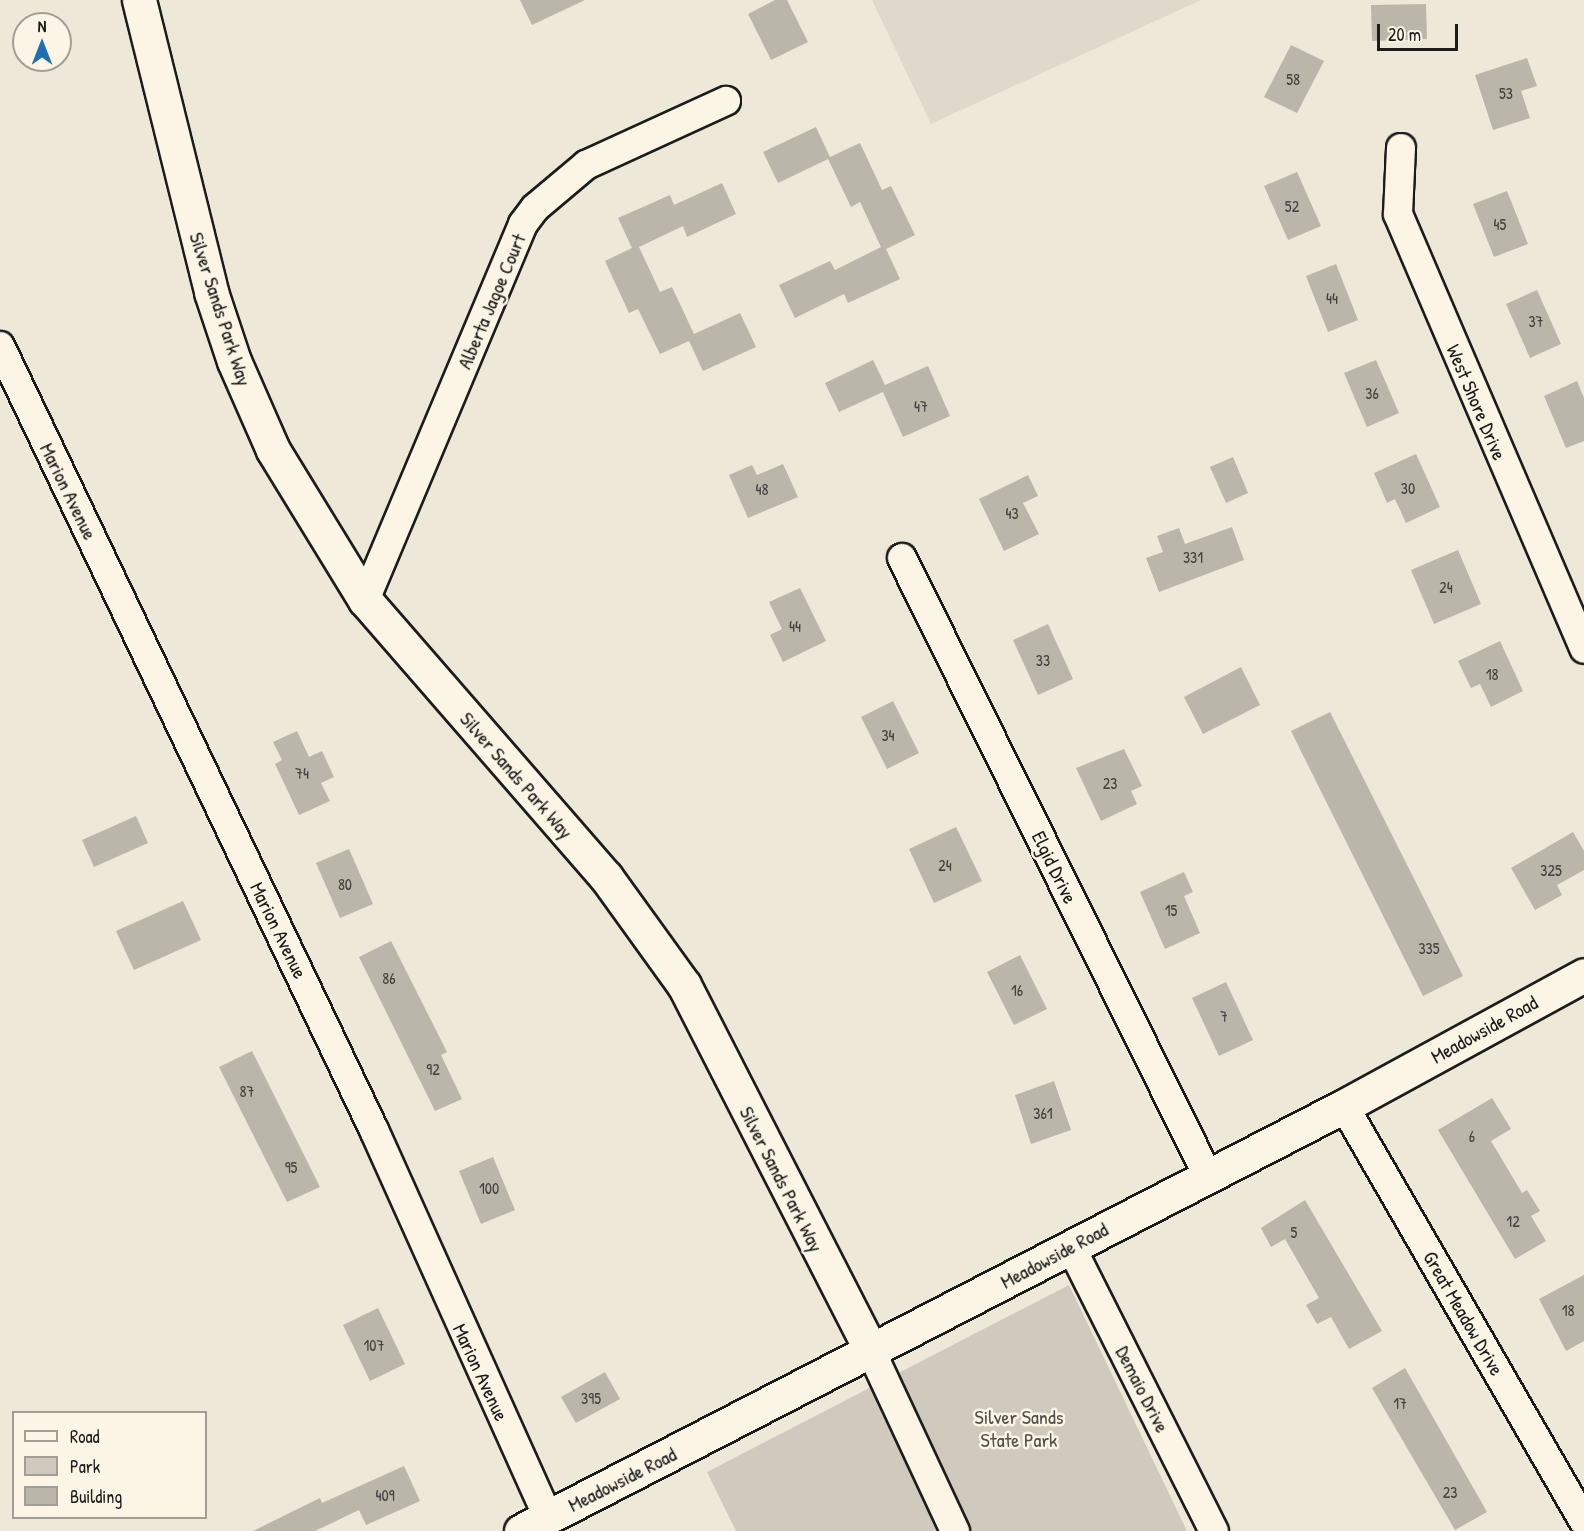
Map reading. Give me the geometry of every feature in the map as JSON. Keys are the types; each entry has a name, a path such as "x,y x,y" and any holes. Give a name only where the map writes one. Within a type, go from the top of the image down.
{"street":[{"name":"Silver Sands Park Way","path":"139,0 211,292 234,361 278,459 365,600 606,877 684,985 871,1351 955,1531"},
{"name":"Alberta Jagoe Court","path":"365,600 523,224 535,208 586,165 726,101"},
{"name":"West Shore Drive","path":"1401,148 1398,214 1584,649"},
{"name":"Marion Avenue","path":"0,346 374,1130 534,1524"},
{"name":"Elgid Drive","path":"902,558 1208,1176"},
{"name":"Meadowside Road","path":"534,1524 1344,1106 1584,975"},
{"name":"Great Meadow Drive","path":"1344,1106 1584,1521"},
{"name":"Demaio Drive","path":"1071,1247 1214,1531"}],"shaded area":[{"path":"872,0 1201,0 931,124"}],"green space":[{"name":"Silver Sands State Park","path":"1069,1285 1187,1531 736,1531 707,1472"}],"building":[{"path":"520,0 585,0 532,25"},
{"path":"775,0 787,0 808,42 771,60 748,14"},
{"path":"1426,4 1427,39 1372,41 1371,5"},
{"path":"1291,45 1324,61 1297,113 1264,97"},
{"path":"1527,58 1537,86 1521,91 1530,118 1493,130 1475,75"},
{"path":"816,127 830,157 860,143 882,190 891,186 915,235 886,249 900,279 848,303 844,294 795,318 779,285 830,261 835,270 881,247 860,202 851,207 828,159 778,183 763,152"},
{"path":"1297,172 1321,226 1288,240 1264,186"},
{"path":"722,183 736,214 687,237 683,226 639,247 660,292 672,287 694,334 740,313 756,347 703,371 689,341 660,354 638,309 629,313 605,261 632,248 618,218 670,195 674,205"},
{"path":"1507,191 1528,244 1494,257 1473,204"},
{"path":"1336,264 1358,320 1328,332 1306,276"},
{"path":"1537,290 1561,344 1530,358 1506,304"},
{"path":"873,360 885,385 928,366 950,416 903,437 883,392 839,412 825,383"},
{"path":"1376,360 1399,413 1367,427 1344,373"},
{"path":"1577,381 1584,398 1584,441 1566,448 1544,396"},
{"path":"1416,454 1440,507 1406,523 1395,499 1387,503 1374,473"},
{"path":"1233,457 1248,493 1226,503 1210,467"},
{"path":"783,464 798,497 748,518 729,475 752,465 757,475"},
{"path":"1028,475 1038,496 1023,503 1039,534 1004,551 979,499"},
{"path":"1232,527 1244,560 1159,592 1146,558 1163,552 1157,536 1179,528 1185,544"},
{"path":"1458,550 1481,604 1434,624 1411,570"},
{"path":"800,588 826,641 783,662 770,635 782,629 769,602"},
{"path":"1048,624 1073,679 1038,695 1013,640"},
{"path":"1500,641 1523,691 1491,707 1480,684 1471,688 1458,661"},
{"path":"1241,667 1260,705 1203,734 1184,697"},
{"path":"893,701 919,753 887,769 861,717"},
{"path":"1330,712 1463,976 1423,996 1291,731"},
{"path":"297,731 309,757 322,751 334,777 321,783 330,801 299,815 275,764 282,760 273,742"},
{"path":"1124,749 1142,786 1131,791 1137,804 1101,821 1076,768"},
{"path":"136,816 148,843 94,867 82,840"},
{"path":"956,827 982,881 934,903 909,849"},
{"path":"1573,832 1584,851 1584,870 1557,885 1562,895 1535,910 1511,868"},
{"path":"349,849 373,904 340,918 316,863"},
{"path":"1184,872 1193,892 1184,896 1200,933 1165,949 1140,892"},
{"path":"183,901 201,940 134,970 116,931"},
{"path":"391,941 447,1052 441,1055 462,1099 435,1111 359,957"},
{"path":"1020,955 1047,1009 1014,1025 987,972"},
{"path":"1226,982 1253,1040 1219,1056 1192,998"},
{"path":"252,1051 320,1187 287,1202 219,1067"},
{"path":"1054,1081 1071,1130 1031,1144 1015,1095"},
{"path":"1492,1098 1511,1129 1491,1141 1522,1193 1527,1190 1540,1211 1531,1216 1546,1241 1515,1259 1438,1130"},
{"path":"493,1157 515,1210 481,1224 459,1171"},
{"path":"1305,1200 1382,1331 1349,1349 1331,1317 1317,1324 1306,1305 1319,1298 1285,1239 1271,1247 1261,1228"},
{"path":"1584,1275 1584,1341 1566,1351 1539,1299"},
{"path":"378,1308 405,1364 370,1381 343,1325"},
{"path":"1405,1368 1487,1512 1455,1530 1372,1388"},
{"path":"605,1372 620,1399 576,1423 561,1397"},
{"path":"404,1466 420,1501 366,1525 359,1510 315,1531 253,1531 320,1498 322,1503"}]}
